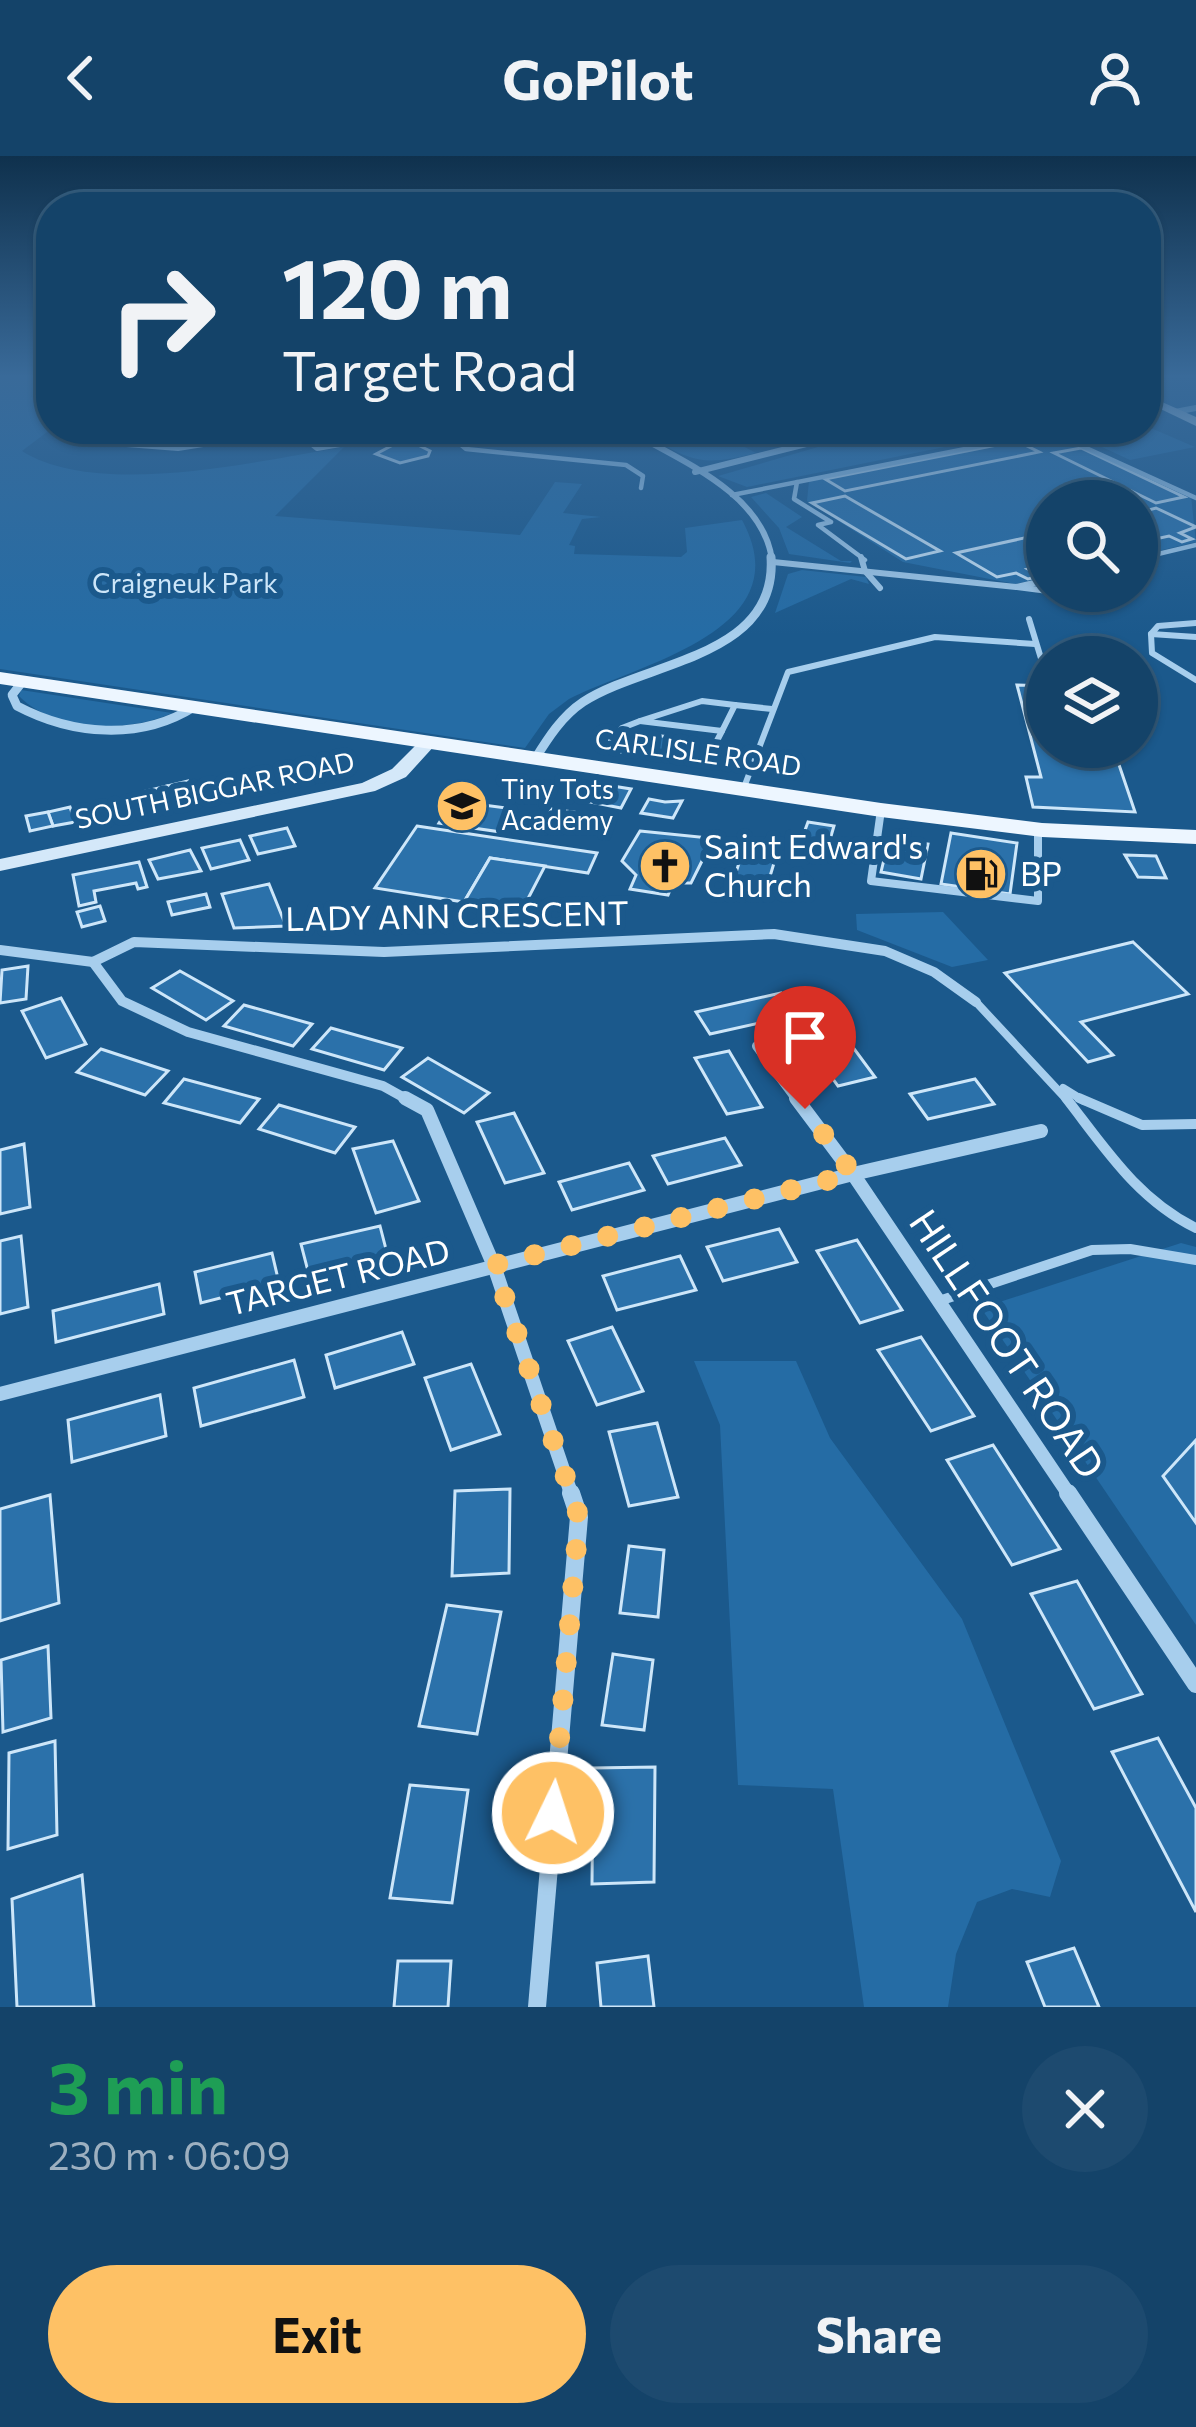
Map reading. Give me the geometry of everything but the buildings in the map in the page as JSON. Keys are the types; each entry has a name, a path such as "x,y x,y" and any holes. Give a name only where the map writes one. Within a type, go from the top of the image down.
{"main road":[{"name":"CARLISLE ROAD","path":"11,680 881,810 1038,830 1196,836"}],"street":[{"path":"536,759 563,716 590,697 676,667 736,631 756,611 772,576 759,521 731,495 680,462"},
{"path":"695,472 733,462"},
{"name":"CARLISLE ROAD","path":"11,680 17,706 73,726 146,726 178,718 194,707"},
{"name":"SOUTH BIGGAR ROAD","path":"0,865 368,787 399,773 428,744"},
{"name":"LADY ANN CRESCENT","path":"0,950 93,962 134,942 384,952 775,934 885,952 934,972 976,1002"},
{"path":"93,962 122,1000 188,1033 383,1086 427,1110 494,1265 579,1517 537,2007"},
{"name":"HILLFOOT ROAD","path":"757,1046 853,1174 1196,1684"},
{"name":"TARGET ROAD","path":"0,1394 853,1174 1040,1131"}],"lane":[{"path":"600,462 626,465 643,476 640,488"},
{"path":"731,495 893,462"},
{"path":"1118,462 1196,498"},
{"path":"797,482 794,499 831,522 818,525 865,560 866,572 880,588"},
{"path":"1158,554 1196,545"},
{"path":"772,562 1026,587"},
{"path":"1016,586 1026,584"},
{"path":"1028,620 1033,636"},
{"path":"1150,634 1158,626 1196,623"},
{"path":"1150,634 1196,637"},
{"path":"1150,634 1152,653 1196,680"},
{"path":"743,790 788,672 935,637 1026,643"},
{"path":"735,704 707,758 699,762 616,750 611,741 615,733 640,721 702,701 735,704 772,709"},
{"path":"640,721 722,731"},
{"path":"881,810 871,881 1037,901 1038,830"},
{"path":"976,1002 1053,1082 1142,1195 1168,1217 1196,1228"},
{"path":"1053,1082 1102,1113 1136,1126 1166,1130 1196,1124"},
{"path":"939,1301 1092,1250 1130,1249 1196,1260"}],"green space":[{"name":"Craigneuk Park","path":"0,462 48,462 92,473 134,475 252,462 329,462 275,516 520,535 555,482 582,484 563,513 601,517 582,519 569,545 575,546 574,554 681,557 687,552 685,528 742,520 755,558 750,590 732,616 670,656 569,699 549,714 525,748 0,669"},
{"path":"765,462 869,462 747,487 718,476"},
{"path":"903,462 1116,462 1155,480 1026,480 1026,582 1015,584 903,562 807,501 809,481"},
{"path":"1158,481 1191,496 1196,542 1158,551"},
{"path":"766,493 802,517 786,527 841,561 852,561 850,563 789,554 779,528 751,497"},
{"path":"802,570 866,577 869,584 851,579 775,613 788,574"},
{"path":"21,690 172,713 135,724 92,726 51,717 19,696"},
{"path":"943,912 988,960 952,967 857,930 856,914"},
{"path":"1181,1243 1196,1247 1196,1625 981,1308"},
{"path":"694,1361 796,1361 830,1438 962,1619 1061,1861 1050,1897 1012,1889 977,1902 956,1954 948,2007 864,2007 833,1789 738,1785 720,1425"}],"place":[{"name":"Tiny Tots Academy","path":"462,806"},
{"name":"Saint Edward's Church","path":"665,866"},
{"name":"BP","path":"981,874"}],"route":[{"path":"553,1813 579,1517 494,1265 853,1174 805,1109"}]}
